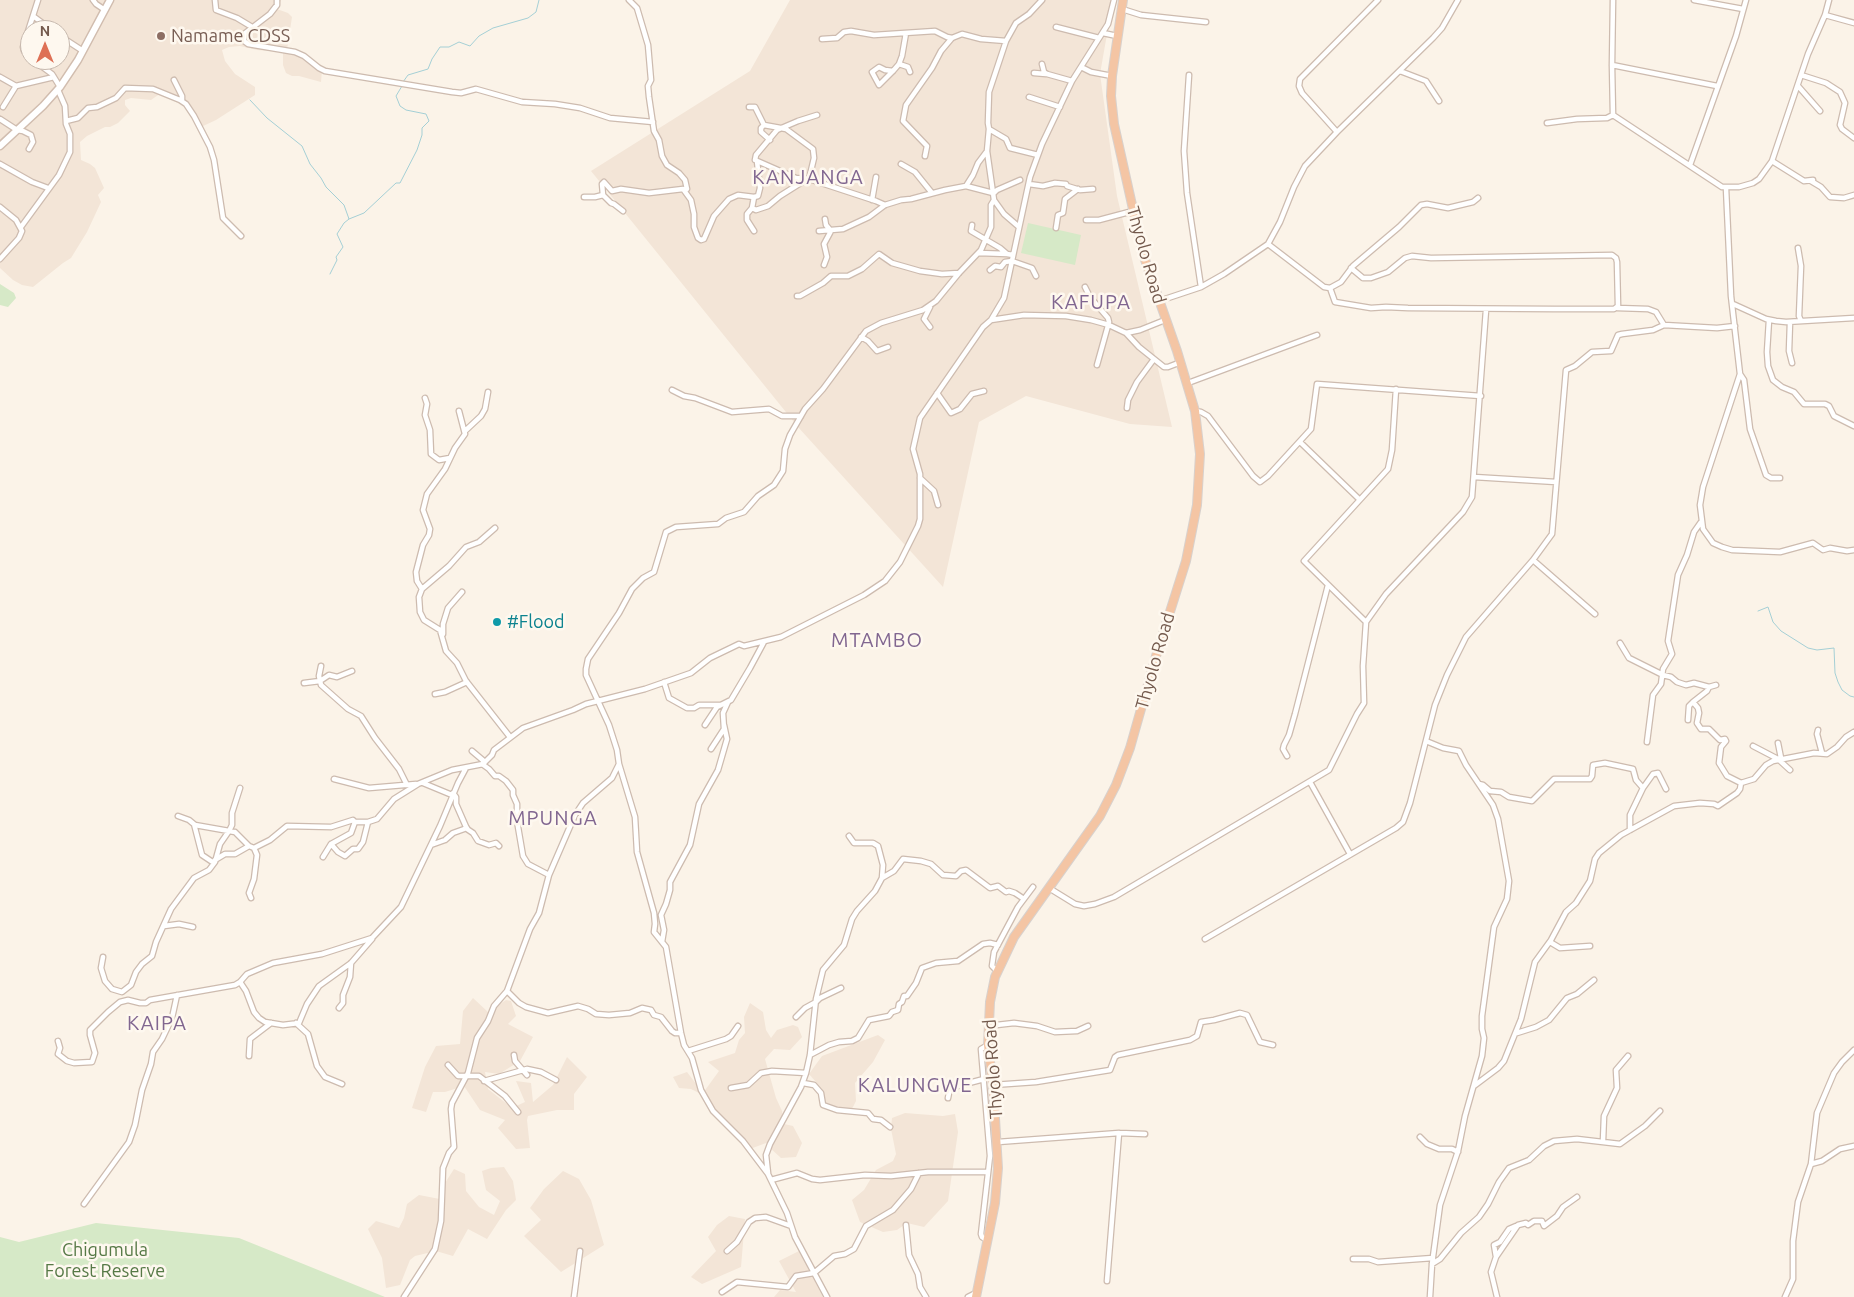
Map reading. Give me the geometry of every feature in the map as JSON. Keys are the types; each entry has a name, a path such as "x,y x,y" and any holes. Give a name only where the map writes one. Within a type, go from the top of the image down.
{"highway":[{"name":"Thyolo Road","path":"977,1296 995,1203 998,1168 998,1142 988,1046 988,1026 990,1002 998,971 1014,937 1109,801 1132,740 1191,544 1198,506 1200,468 1195,412 1181,362 1142,254 1114,124 1111,96 1112,76 1124,0"}],"main road":[{"path":"0,146 59,88 83,51 110,0"}],"street":[{"path":"32,20 38,0"},
{"path":"93,0 105,10"},
{"path":"216,0 214,8 216,10 237,18 252,27"},
{"path":"277,0 277,5 270,14 243,36 244,41 248,44 295,52 324,70 461,93 476,90 522,102 580,108 610,118 653,122"},
{"path":"628,0 637,8 648,44 651,80 648,86 648,98 662,156 667,165 679,172 685,180 685,191"},
{"path":"1019,227 1004,214 994,200 987,152 990,92 1006,41 1016,24 1042,0"},
{"path":"254,848 270,840 289,825 312,828 331,827 353,820 356,822 368,822 377,820 394,799 420,783 452,770 483,763 492,755 494,750 523,728 598,700 645,689 691,673 710,658 739,644 744,646 781,636 864,595 891,575 907,550 920,519 920,478 913,450 916,430 921,415 983,327 992,320 1004,298 1029,184 1038,155 1072,81 1103,33 1114,0"},
{"path":"1337,132 1302,93 1299,86 1300,79 1378,0"},
{"path":"1159,301 1201,287 1268,244 1280,222 1301,173 1309,162 1442,28 1458,0"},
{"path":"1613,0 1613,115"},
{"path":"1694,0 1744,9"},
{"path":"1690,165 1736,36 1746,0"},
{"path":"1613,115 1726,188 1753,183 1772,161 1829,0"},
{"path":"1122,9 1141,14 1206,22"},
{"path":"1825,15 1854,23"},
{"path":"33,16 38,20"},
{"path":"1056,27 1099,38"},
{"path":"822,39 837,38 848,31 869,35 935,31 952,38"},
{"path":"893,71 879,67 872,72 879,85 893,71 899,64 906,33"},
{"path":"1103,33 1117,36"},
{"path":"925,156 927,146 903,121 906,105 932,68 941,50 952,38 958,35 966,34 981,39 1006,41"},
{"path":"70,43 83,51"},
{"path":"899,64 908,67 910,72"},
{"path":"1042,64 1044,72 1047,74"},
{"path":"1612,65 1717,86"},
{"path":"1081,67 1091,72 1112,76"},
{"path":"0,259 19,238 21,227 59,175 70,152 70,134 66,121 65,106 54,77 45,70"},
{"path":"1400,71 1426,81 1439,101"},
{"path":"1034,73 1047,74 1072,81"},
{"path":"1189,75 1185,115 1185,168 1190,223 1201,287"},
{"path":"1801,75 1826,83 1840,92 1845,102 1840,125 1842,129 1854,138"},
{"path":"0,77 16,86 54,77"},
{"path":"174,80 179,88 182,101 194,116 210,147 214,160 223,218 241,236"},
{"path":"3,107 16,86"},
{"path":"1798,86 1820,110"},
{"path":"66,121 78,118 88,108 97,107 116,98 125,88 153,89 182,101"},
{"path":"1029,97 1060,106"},
{"path":"749,107 755,108 764,126"},
{"path":"623,212 603,195 602,184 604,182 612,191 621,189 649,193 678,188 685,191 691,200 694,227 698,238 704,240 714,216 729,199 738,195 758,196 760,188 756,155 777,130 817,115"},
{"path":"1547,123 1607,118 1613,115"},
{"path":"0,119 31,136 33,142 29,149"},
{"path":"752,208 756,210 768,206 780,196 808,180 814,158 812,149 789,131 764,126"},
{"path":"764,126 761,128 761,132 770,140"},
{"path":"988,129 1006,139 1010,148 1038,155"},
{"path":"966,186 978,163 987,152"},
{"path":"1772,161 1804,181 1812,180 1830,197 1844,198 1854,195"},
{"path":"757,162 796,178 872,200 885,206"},
{"path":"0,164 32,182 48,188"},
{"path":"900,164 915,172 932,193"},
{"path":"872,200 876,177"},
{"path":"993,194 997,190 1020,180"},
{"path":"1029,184 1042,186 1055,182 1078,189 1093,189"},
{"path":"819,231 843,229 863,220 885,206 901,200 932,193 966,186 993,194"},
{"path":"1726,188 1733,304 1740,374 1703,487 1700,505 1702,529 1713,543 1722,548 1732,550 1780,552 1812,543 1823,550 1830,548 1847,551 1854,550"},
{"path":"1056,228 1058,215 1063,213 1065,199 1078,189"},
{"path":"584,197 603,195"},
{"path":"754,197 752,208 747,214 747,220 754,232"},
{"path":"1268,244 1324,287 1330,288 1341,282 1351,268 1399,227 1421,204 1448,208 1473,202 1478,198"},
{"path":"930,327 924,319 930,306 980,252 986,241 991,227 991,205 994,200"},
{"path":"0,207 21,227"},
{"path":"1086,220 1099,220 1132,211"},
{"path":"825,219 826,225 831,231"},
{"path":"972,225 971,232 1007,254"},
{"path":"824,265 827,257 824,244 831,231"},
{"path":"1798,248 1801,266 1799,316 1801,321"},
{"path":"980,252 1013,255"},
{"path":"796,296 800,296 823,283 831,276 848,276 862,269 879,254 892,263 920,271 942,274 959,273"},
{"path":"1351,268 1363,278 1371,278 1388,272 1405,258 1412,256 1431,258 1612,255 1616,258 1617,262 1617,308"},
{"path":"990,270 995,266 1001,267 1005,262 1012,262 1032,268 1036,276"},
{"path":"1085,287 1090,297 1108,318 1109,325 1097,365"},
{"path":"1330,288 1335,302 1371,308 1486,310 1648,309 1656,312 1664,325"},
{"path":"1733,304 1770,320 1790,322 1854,318"},
{"path":"827,1297 790,1226 787,1213 768,1174 743,1141 713,1112 701,1090 692,1058 681,1033 666,948 654,932 654,913 637,852 635,817 617,750 598,700 586,675 586,669 588,659 619,613 632,589 643,578 654,572 666,532 676,527 714,525 726,518 744,512 758,496 778,480 783,471 785,449 790,435 801,416 823,390 866,331 881,323 930,306"},
{"path":"1049,888 1080,906 1090,906 1114,897 1329,770 1356,714 1364,703 1363,666 1366,622 1386,594 1466,507 1472,497 1486,310"},
{"path":"992,320 1024,315 1066,316 1091,320 1109,325 1126,333 1154,360 1166,368 1181,362"},
{"path":"1126,333 1166,320"},
{"path":"1770,320 1766,352 1773,380 1782,388 1794,392 1804,404 1824,404 1829,406 1834,416 1854,426"},
{"path":"1790,322 1789,351 1792,363"},
{"path":"1205,939 1396,828 1402,822 1410,803 1441,689 1466,637 1533,560 1552,534 1566,370 1575,366 1592,352 1611,351 1618,335 1653,330 1664,325 1717,328 1735,326"},
{"path":"1188,383 1317,335"},
{"path":"861,338 877,351 888,347"},
{"path":"1128,408 1128,400 1137,382 1154,360"},
{"path":"1740,374 1744,380 1750,429 1766,475 1771,478 1780,478"},
{"path":"1195,412 1201,412 1208,416 1253,476 1260,482 1300,442 1312,426 1317,384 1481,396"},
{"path":"1366,622 1304,561 1388,468 1392,450 1396,389"},
{"path":"672,390 684,396 695,398 733,412 769,409 782,416 801,416"},
{"path":"937,393 951,413 960,409 972,394 984,391"},
{"path":"422,589 417,581 416,572 423,545 429,535 430,528 424,516 424,504 427,494 442,474 465,431 481,416 485,409 488,392"},
{"path":"425,398 427,404 426,421 430,430 431,454 439,460 450,458"},
{"path":"459,412 465,431"},
{"path":"1300,442 1359,500"},
{"path":"920,478 934,491 938,506"},
{"path":"1474,478 1556,482"},
{"path":"1647,742 1653,695 1661,684 1663,669 1672,654 1668,641 1678,574 1687,555 1694,532 1701,522"},
{"path":"495,528 479,542 466,547 449,566 422,589 419,597 420,616 440,630 446,651 457,664 467,682 510,737"},
{"path":"1533,560 1595,614"},
{"path":"1287,756 1283,749 1295,714 1328,585"},
{"path":"443,640 443,624 448,608 462,592"},
{"path":"662,942 664,930 661,915 670,890 670,882 690,845 699,804 718,770 727,739 723,713 764,642"},
{"path":"1620,643 1629,658 1686,685 1694,683 1709,688"},
{"path":"321,666 320,681 325,689 361,716 399,769 406,784"},
{"path":"304,683 320,681 329,675 337,677 352,670"},
{"path":"435,694 450,690 467,682"},
{"path":"664,682 669,698 687,708 694,708 699,705 720,705 728,702"},
{"path":"1688,720 1689,706 1707,692 1709,688 1716,685"},
{"path":"1693,702 1698,708 1697,723 1699,728 1709,729 1720,740 1725,739 1726,741 1721,747 1720,752 1719,763 1721,767 1727,776 1741,783 1754,779 1766,765 1780,758 1827,754 1854,732"},
{"path":"705,725 712,713 720,705"},
{"path":"711,750 724,729 724,725"},
{"path":"1818,730 1817,734 1822,753"},
{"path":"1426,741 1443,748 1459,751 1493,805 1498,819 1508,887 1507,899 1494,927 1482,1016 1484,1046 1458,1152 1440,1204 1432,1261 1430,1297"},
{"path":"1778,743 1780,758"},
{"path":"1752,746 1780,758 1790,770"},
{"path":"472,751 495,776 506,780 513,790 517,804 517,821 522,856 528,864 549,875"},
{"path":"1479,784 1490,791 1501,792 1509,797 1532,801 1554,779 1590,779 1593,765 1605,763 1634,769 1636,780 1643,788"},
{"path":"404,1297 435,1249 441,1221 443,1168 449,1153 454,1147 452,1144 452,1103 466,1077 474,1056 477,1038 488,1021 494,1006 507,991 530,929 539,913 549,875 579,808 607,783 620,764"},
{"path":"240,982 246,991 254,1012 265,1022 282,1025 299,1023 307,1004 319,986 351,962 401,907 443,821 453,794 466,768"},
{"path":"1630,830 1630,815 1643,788 1653,774 1658,773 1666,789"},
{"path":"334,779 368,788 420,783 453,794 456,797 456,804 467,828 478,841 489,845 496,843 499,846"},
{"path":"1310,782 1350,854"},
{"path":"1474,1086 1502,1064 1517,1033 1535,962 1550,942 1566,912 1576,903 1590,881 1597,856 1614,840 1674,806 1714,804 1718,806 1737,793 1741,783"},
{"path":"122,992 131,985 136,972 142,964 152,956 156,942 171,909 188,885 194,878 209,870 215,861 220,844 232,825 232,813 240,788"},
{"path":"178,816 194,824 234,832 249,846 254,848 257,855 254,879 249,893 251,898"},
{"path":"323,857 331,844 351,833 356,822"},
{"path":"331,844 338,852 345,856 353,849 358,849 363,842 368,822"},
{"path":"194,824 202,855 215,861"},
{"path":"431,845 467,828"},
{"path":"768,1174 766,1155 770,1144 803,1083 806,1073 822,970 844,945 854,915 875,891 882,878 883,865 878,846 873,843 854,843 849,836"},
{"path":"215,861 225,854 235,854 249,846"},
{"path":"882,878 894,871 904,858 931,864 943,875 956,876 961,871 966,870 990,888 998,886 1006,892 1009,891 1024,899"},
{"path":"998,971 993,968 991,962 998,945 1024,899 1033,887"},
{"path":"164,926 179,924 193,926"},
{"path":"58,1041 60,1048 58,1054 67,1061 74,1063 92,1062 95,1052 90,1030 108,1012 123,1001 128,1000 140,1004 150,1000 235,985 247,974 273,963 322,954 372,938"},
{"path":"1550,942 1560,948 1590,946"},
{"path":"810,1055 829,1045 858,1038 869,1020 889,1016 892,1012 898,1010 904,996 907,996 916,983 922,968 936,963 958,961 983,944 998,945"},
{"path":"103,957 101,968 104,982 112,989 122,992"},
{"path":"339,1008 343,1003 343,995 350,977 351,962"},
{"path":"1517,1033 1536,1027 1548,1020 1567,998 1576,994 1594,980"},
{"path":"796,1016 820,998 841,988"},
{"path":"507,991 526,1007 548,1013 578,1006 588,1008 596,1014 609,1015 630,1013 642,1008 651,1010 654,1016 661,1017 672,1031 681,1033"},
{"path":"122,992 123,1001"},
{"path":"84,1204 129,1142 153,1052 172,1018 177,995"},
{"path":"993,1085 1036,1082 1110,1070 1115,1057 1118,1055 1190,1040 1197,1036 1201,1022 1240,1013 1247,1015 1260,1042 1273,1044"},
{"path":"249,1056 250,1039 272,1023"},
{"path":"988,1026 1014,1023 1037,1026 1054,1032 1077,1031 1088,1026"},
{"path":"296,1024 308,1034 316,1066 326,1078 342,1084"},
{"path":"688,1050 731,1036 738,1026"},
{"path":"988,1046 981,1049 990,1156 981,1228 982,1237 988,1240"},
{"path":"1785,1297 1793,1279 1793,1241 1798,1202 1810,1164 1817,1113 1834,1073 1854,1050"},
{"path":"514,1055 516,1062 527,1075"},
{"path":"1603,1141 1605,1113 1617,1088 1616,1070 1628,1056"},
{"path":"448,1064 458,1076 479,1076 505,1096 518,1112"},
{"path":"484,1080 524,1070 541,1072 556,1080"},
{"path":"732,1088 748,1085 760,1074 772,1071 806,1073"},
{"path":"948,1098 950,1088 984,1079"},
{"path":"803,1083 814,1085 820,1094 822,1105 837,1110 868,1113 873,1119 881,1120 890,1127"},
{"path":"1353,1259 1369,1259 1378,1262 1432,1261 1445,1254 1461,1233 1479,1217 1488,1204 1498,1182 1509,1168 1529,1160 1544,1146 1554,1141 1577,1139 1617,1144 1623,1142 1645,1126 1660,1111"},
{"path":"1107,1281 1119,1133"},
{"path":"998,1142 1119,1133 1145,1134"},
{"path":"1420,1137 1428,1144 1439,1149 1452,1149 1458,1152"},
{"path":"1810,1164 1822,1161 1840,1149 1854,1146"},
{"path":"771,1180 797,1173 820,1180 865,1175 891,1176 960,1171 988,1172"},
{"path":"722,1292 737,1282 751,1282 788,1288 796,1276 814,1273 834,1256 845,1254 854,1249 866,1226 894,1210 911,1189 919,1173"},
{"path":"1496,1257 1494,1245 1500,1242 1509,1229 1526,1223 1528,1225 1542,1221 1544,1226 1557,1216 1563,1207 1577,1197"},
{"path":"726,1250 737,1242 749,1222 755,1218 766,1217 790,1226"},
{"path":"906,1225 909,1255 918,1274 920,1287 926,1297"},
{"path":"1497,1297 1491,1272 1496,1257 1518,1225"},
{"path":"574,1297 580,1251"},
{"path":"968,1297 974,1294 977,1296"}],"shaded area":[{"path":"0,0 281,0 277,9 288,13 292,17 287,50 296,52 322,70 321,82 286,73 283,65 283,52 257,50 240,46 229,47 222,50 225,61 235,74 255,87 255,95 216,120 201,127 182,102 161,93 151,100 131,98 125,100 125,105 130,111 118,123 87,136 80,142 81,160 95,168 104,188 98,195 101,202 87,232 71,258 33,287 22,285 13,280 0,268"},
{"path":"790,0 1113,0 1100,74 1117,196 1172,427 1130,424 1026,396 979,422 943,587 798,427 591,171 750,71"},
{"path":"473,998 488,1012 506,1000 511,1001 516,1016 508,1024 533,1037 520,1061 499,1074 485,1072 488,1089 512,1108 525,1102 516,1081 531,1083 533,1102 553,1085 567,1057 587,1077 574,1094 574,1110 557,1110 528,1116 530,1148 516,1149 498,1128 505,1120 480,1110 464,1086 445,1092 433,1092 426,1112 412,1108 425,1067 436,1046 460,1044 463,1011"},
{"path":"750,1003 763,1012 766,1030 771,1038 777,1030 793,1025 798,1027 802,1037 790,1050 774,1049 765,1059 776,1098 782,1111 784,1124 793,1126 802,1143 796,1157 781,1158 769,1147 774,1140 750,1149 703,1095 691,1089 679,1088 673,1077 687,1072 703,1093 719,1071 708,1062 735,1053 739,1040 745,1033 744,1017"},
{"path":"878,1035 885,1040 873,1062 855,1083 856,1101 852,1109 825,1105 822,1089 809,1074 822,1056"},
{"path":"905,1113 943,1116 955,1114 958,1132 948,1201 924,1227 907,1223 897,1230 883,1232 860,1222 852,1200 864,1190 876,1170 893,1161 896,1154 891,1129 892,1118"},
{"path":"504,1167 513,1181 516,1200 506,1210 487,1239 468,1229 453,1256 436,1251 415,1256 410,1260 400,1285 386,1288 382,1258 368,1229 376,1221 399,1228 404,1218 407,1204 419,1195 445,1200 445,1183 454,1169 465,1174 466,1191 479,1207 494,1215 500,1201 486,1190 482,1171"},
{"path":"563,1171 579,1179 591,1200 604,1245 561,1272 524,1236 541,1220 530,1208 544,1189"},
{"path":"729,1216 745,1219 741,1267 702,1284 691,1277 716,1251 708,1237 717,1225"},
{"path":"799,1251 823,1297 774,1297 780,1290 796,1292 779,1261"}],"green space":[{"path":"1028,223 1081,235 1075,265 1021,253"},
{"path":"0,284 14,293 16,298 8,307 0,305"},
{"name":"Chigumula Forest Reserve","path":"96,1223 239,1238 385,1297 0,1297 0,1237 19,1242"}],"waterway":[{"path":"403,82 408,75 428,69 440,47 449,47 459,42 470,46 479,36 493,28 528,18 536,12 539,0"},
{"path":"349,219 364,213 396,183 400,183 417,150 422,135 422,128 429,121 426,114 406,110 400,106 396,96 402,86"},
{"path":"250,100 267,118 302,146 310,164 326,187 344,205 349,219 337,234 343,247 336,257 337,260 330,274"},
{"path":"1758,611 1768,607 1773,622 1781,631 1808,648 1817,650 1834,648 1835,673 1838,682 1842,690 1854,697"}],"place":[{"name":"Namame CDSS","path":"161,36"},
{"name":"#Flood","path":"497,622"}],"district":[{"name":"KANJANGA","path":"808,177"},
{"name":"KAFUPA","path":"1091,302"},
{"name":"MTAMBO","path":"877,640"},
{"name":"MPUNGA","path":"553,818"},
{"name":"KAIPA","path":"157,1023"},
{"name":"KALUNGWE","path":"915,1085"}]}
